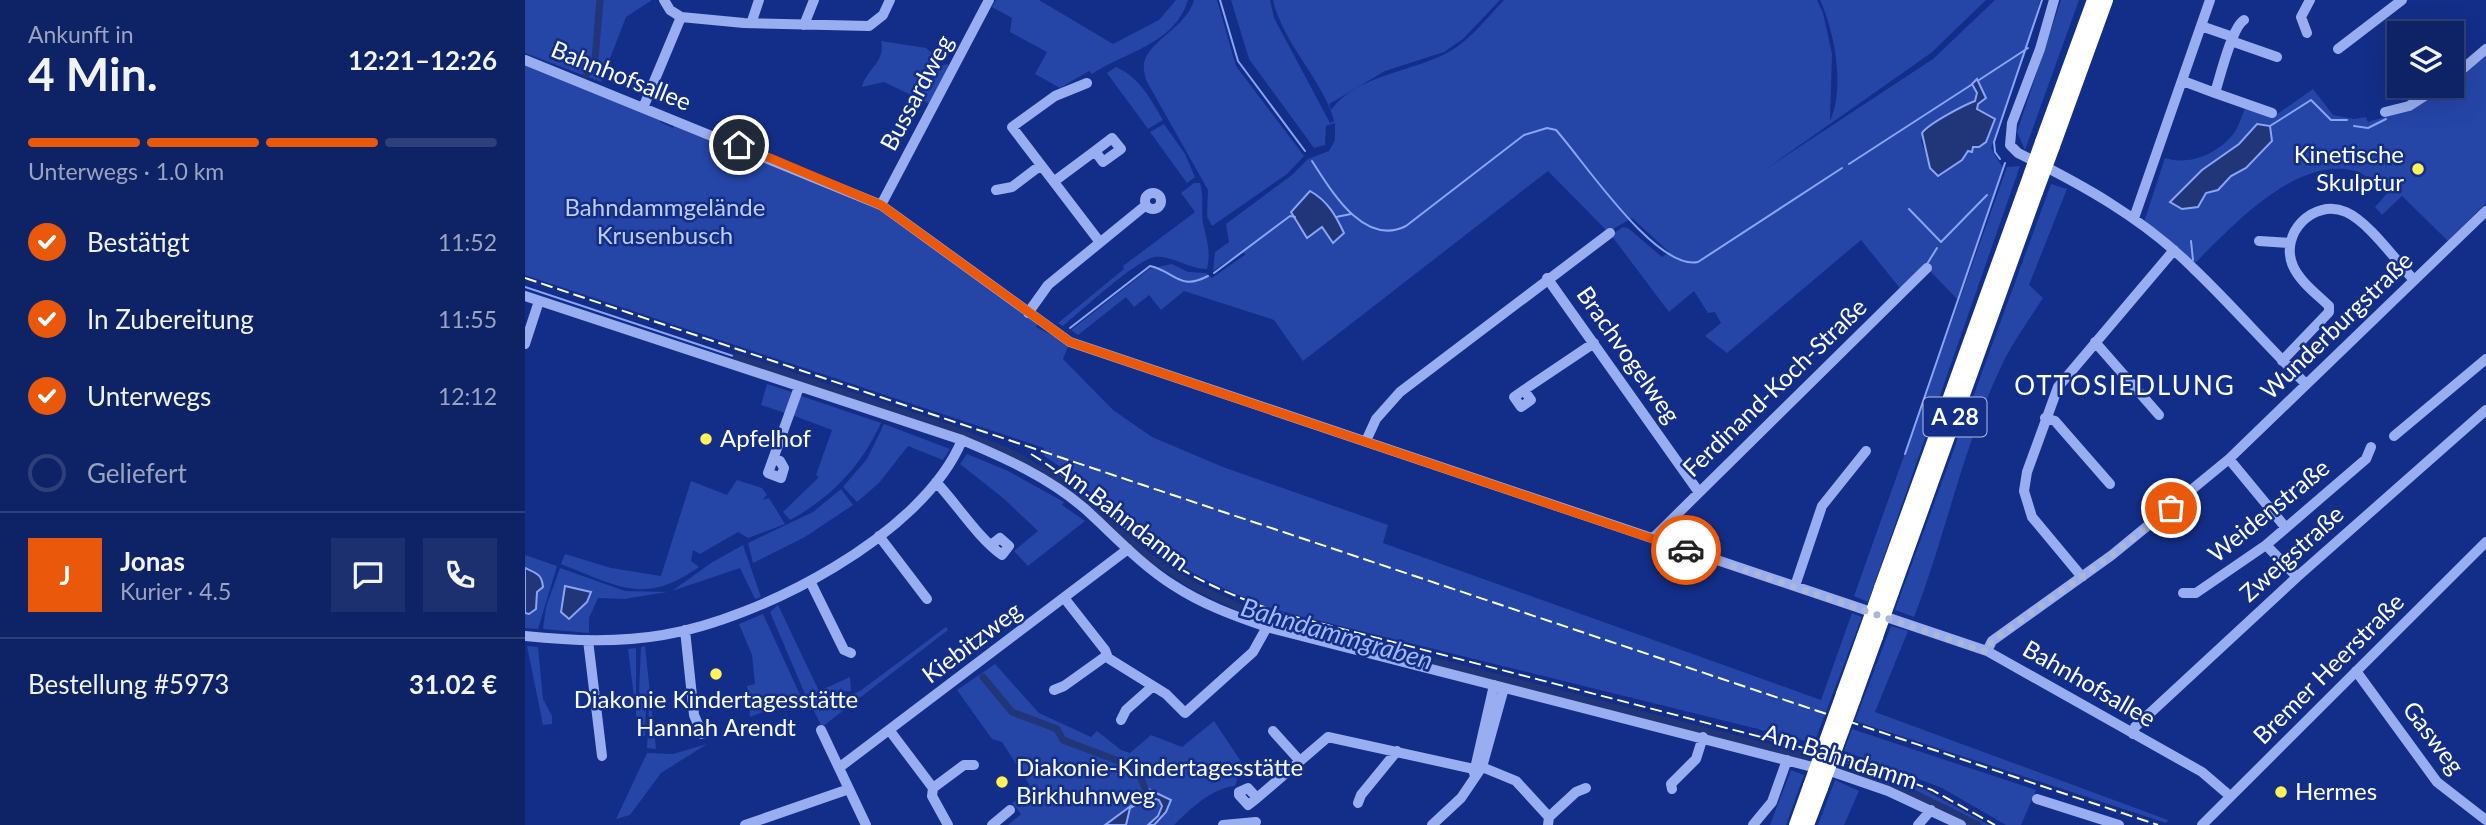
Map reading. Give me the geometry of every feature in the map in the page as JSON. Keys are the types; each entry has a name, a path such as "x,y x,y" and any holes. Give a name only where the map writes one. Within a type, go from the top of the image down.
{"highway":[{"path":"2055,109 2055,91 2084,0"},
{"name":"A 28","path":"2047,144 2055,109 2094,0"},
{"name":"A 28","path":"1807,825 1816,787 2047,144 2088,52 2106,0"},
{"path":"2088,52 2098,39 2114,0"},
{"name":"A 28","path":"1796,825 1816,787"}],"street":[{"path":"664,0 670,10 681,17 744,23 752,21 869,26 883,15 890,0"},
{"path":"752,21 759,0"},
{"path":"804,24 814,0"},
{"name":"Bussardweg","path":"881,205 989,0"},
{"path":"2054,0 2040,48 2012,123 2010,145 2018,153 2077,182 2134,218 2174,250 2306,384"},
{"path":"2134,218 2210,0"},
{"path":"2307,33 2301,17 2310,0"},
{"path":"2337,49 2402,0"},
{"path":"643,108 681,17"},
{"path":"2215,93 2232,40 2239,23 2244,20"},
{"path":"2201,26 2277,57"},
{"path":"2464,68 2486,49"},
{"name":"Bahnhofsallee","path":"525,60 881,205 1028,313 1079,345 1987,652 2202,772 2231,796"},
{"path":"2183,81 2272,113"},
{"path":"1087,83 1055,96 1012,127 1099,241"},
{"path":"2385,112 2409,106 2421,98"},
{"path":"1055,180 1095,151"},
{"path":"996,190 1012,187 1041,165"},
{"path":"1028,313 1048,285 1146,205"},
{"path":"2282,361 2329,312 2329,306 2294,268 2290,243 2297,226 2307,216 2326,209 2339,210 2365,226 2414,280"},
{"name":"Wunderburgstraße","path":"1987,652 1992,641 2082,577 2229,459 2486,211"},
{"name":"Brachvogelweg","path":"1366,441 1376,419 1391,400 1610,233"},
{"path":"2259,241 2290,243"},
{"path":"2082,577 2037,525 2025,502 2027,472 2058,387 2174,250"},
{"name":"Ferdinand-Koch-Straße","path":"1653,538 1927,268"},
{"name":"Brachvogelweg","path":"1548,278 1698,491"},
{"name":"Am Bahndamm","path":"525,296 962,440 1006,458 1057,488 1175,586 1218,609 1266,627 1787,760 1874,785 1961,825"},
{"path":"525,344 539,301"},
{"path":"2095,342 2159,415"},
{"path":"1524,390 1594,343"},
{"path":"2394,436 2486,359"},
{"path":"774,458 799,387"},
{"name":"Zweigstraße","path":"2133,734 2135,727 2297,577 2486,410"},
{"path":"2045,418 2055,421 2110,484"},
{"path":"525,636 588,640 640,638 685,630 734,616 810,581 879,536 936,482 962,440"},
{"name":"Weidenstraße","path":"2183,593 2196,593 2266,545 2366,459 2371,447"},
{"path":"1795,586 1822,506 1866,451"},
{"path":"2229,459 2286,528"},
{"path":"936,482 991,545"},
{"path":"879,536 927,599"},
{"name":"Bremer Heerstraße","path":"2202,825 2486,542"},
{"path":"2266,545 2297,577"},
{"name":"Kiebitzweg","path":"839,767 1128,549"},
{"path":"810,581 844,650 851,653"},
{"path":"1065,599 1105,650 1106,656 1166,694 1185,713 1253,652 1266,627"},
{"path":"685,630 694,715 702,734"},
{"path":"588,640 602,757"},
{"path":"1054,690 1064,687 1106,656"},
{"name":"Gasweg","path":"2356,671 2437,782 2486,820"},
{"path":"1121,720 1126,710 1153,686"},
{"path":"1432,825 1461,798 1477,771 1499,686"},
{"path":"821,730 866,825"},
{"path":"1273,730 1300,761"},
{"path":"890,731 933,788 932,796 948,825"},
{"path":"1223,825 1256,823 1255,800 1328,737 1516,781 1548,821 1576,792 1586,788"},
{"path":"1672,789 1671,784 1696,759 1703,737"},
{"path":"1358,803 1361,794 1397,751"},
{"path":"1753,825 1772,803 1787,760"},
{"path":"933,788 964,765 974,765"},
{"path":"745,825 849,789"},
{"path":"2037,799 2119,825"},
{"path":"992,825 1010,810"},
{"path":"1918,825 1931,810"}],"green space":[{"path":"525,0 652,0 626,17 601,82 525,53"},
{"path":"996,0 1039,0 1113,44 1159,20 1176,0 1188,0 1181,15 1161,37 1092,74 1089,71 1060,88 1035,74 1047,52 1010,32 1012,18 992,7"},
{"path":"1194,0 1217,0 1236,66 1304,156 1287,174 1212,226 1207,216 1208,190 1146,80 1144,70 1147,55 1184,18"},
{"path":"1231,0 1270,0 1274,18 1330,123 1334,121 1329,107 1285,32 1273,0 1500,0 1463,39 1444,52 1385,71 1357,88 1452,50 1476,31 1504,0 1817,0 1823,13 1832,54 1830,121 1837,92 1836,60 1830,28 1820,0 1986,0 1931,53 1766,169 1933,59 1995,0 2040,0 2029,43 1991,148 2004,170 1958,300 1927,268 1903,292 1861,240 1727,353 1705,336 1721,323 1715,312 1708,313 1694,291 1669,312 1611,235 1623,227 1628,228 1662,257 1669,252 1632,218 1608,232 1548,171 1303,361 1274,320 1184,291 1161,310 1149,295 1134,307 1126,297 1078,335 1071,330 1149,269 1172,264 1188,272 1206,273 1212,278 1246,254 1241,252 1213,271 1215,252 1229,242 1226,224 1292,175 1308,159 1329,151 1335,140 1335,123 1326,126 1325,145 1314,148 1249,59","holes":["1353,90 1331,110 1329,104","1982,90 1977,109 1994,117 1985,140 1944,170 1943,175 1932,171 1921,141 1923,131 1968,103 1973,103","1310,191 1337,216 1344,234 1330,240 1322,227 1310,236 1297,225 1291,212"]},
{"path":"2061,0 2079,0 2025,150 2017,132"},
{"path":"881,41 926,48 932,53 937,67 947,64 950,67 930,104 884,82 862,87 881,55"},
{"path":"2486,53 2486,203 2448,241 2402,196 2382,215 2375,207 2389,191 2351,170 2329,169 2285,185 2244,216 2194,264 2144,222 2165,158 2193,159 2220,147 2234,133 2245,108 2273,117 2313,89 2333,115 2354,119 2366,117 2368,122 2395,114 2424,98 2464,98 2464,71"},
{"name":"Bahndammgelände Krusenbusch","path":"525,64 661,119 660,122 673,128 675,124 880,208 1037,324 1036,327 1069,344 1063,359 1113,410 1152,437 1223,467 1388,525 1383,543 1821,700 1852,613 1862,617 1814,743 1276,610 1212,582 1151,546 1073,477 1044,456 1044,448 525,275"},
{"path":"1116,67 1138,83 1163,120 1148,129 1107,73"},
{"path":"1164,124 1185,154 1195,177 1187,183 1150,132"},
{"path":"2020,166 1868,602 1854,596 2007,167"},
{"path":"1194,183 1200,183 1201,188 1203,223 1209,251 1207,269 1155,257 1122,276 1063,326 1058,323 1124,269 1123,266 1195,212 1181,193"},
{"path":"2051,184 2067,189 2029,285 2043,298 2010,349 1988,397 1914,617 1895,610"},
{"path":"767,384 792,392 785,413 761,405"},
{"path":"798,395 881,423 864,453 844,479 819,501 790,520 783,512 819,477 816,475 832,430 792,415"},
{"path":"884,424 950,449 943,460 908,446 879,483 857,502 843,487 867,459"},
{"path":"967,454 1008,471 1064,502 1062,505 1085,521 1028,566 1014,551 1038,531 1003,498 960,464"},
{"path":"737,480 762,488 767,495 762,500 769,498 785,524 748,538 738,532 700,554 693,550 691,561 699,567 680,579 646,589 615,585 561,564 565,554 611,568 661,576 691,481 727,495"},
{"path":"841,489 853,505 805,537 753,563 748,543 813,512"},
{"path":"743,545 761,597 755,599 740,568 672,591 711,563"},
{"path":"525,555 557,566 538,629 525,628 525,613 534,611 537,591 543,580 538,574 525,568"},
{"path":"560,568 625,591 667,592 624,599 598,598 589,618 589,633 543,629 546,607","holes":["566,586 591,592 587,602 569,619 560,610"]},
{"path":"778,605 819,691 850,677 851,691 805,694 770,612"},
{"path":"763,614 801,697 750,717 747,686 755,684 752,655 739,624"},
{"path":"1891,626 1908,631 1875,712 2168,820 2166,823 1855,721"},
{"path":"946,627 948,630 822,727 807,697 846,697 860,691"},
{"path":"527,646 538,647 543,699 552,716 552,724 543,725"},
{"path":"645,646 656,749 647,748 649,707 639,692 641,647"},
{"path":"636,648 636,694 646,708 645,736 639,737 628,649"},
{"path":"995,664 1039,713 1091,737 1097,731 1121,750 1130,753 1151,735 1182,747 1214,721 1242,763 1235,786 1210,795 1174,825 1154,825 1166,812 1169,798 1147,789 1143,797 1105,825 1008,825 1021,814 1012,803 1032,789 1002,742 992,739 957,690"},
{"path":"1852,729 2036,790 2021,825 2006,825 1942,788 1844,751"},
{"path":"707,744 661,773 630,815 616,819 647,753 673,754"},
{"path":"1841,760 1925,790 1989,825 1968,825 1837,770"},
{"path":"1791,770 1804,775 1786,825 1770,825"},
{"path":"1835,780 1859,791 1844,825 1818,825"},
{"path":"1150,797 1161,802 1158,816 1148,825 1126,825 1131,808"}],"shaded area":[{"path":"1977,79 1986,98 1978,104 1977,109 1995,119 1986,142 1979,147 1973,147 1972,152 1968,151 1962,160 1938,176 1930,168 1922,133 1939,120 1975,101 1977,93 1972,84"},
{"path":"2257,124 2270,126 2272,141 2246,168 2231,176 2218,190 2206,193 2198,207 2182,209 2170,202 2202,170 2239,144"},
{"path":"1310,191 1331,209 1344,233 1333,243 1322,227 1307,238 1291,212"},
{"path":"525,568 540,577 543,587 537,592 536,609 529,614 525,613"},
{"path":"565,586 591,592 587,602 569,619 561,612"},
{"path":"1146,788 1171,800 1166,812 1154,825 1148,825 1158,816 1162,806 1159,800 1150,797 1130,808 1126,825 1105,825 1143,797"}],"waterway":[{"path":"586,75 595,59 600,0"},
{"path":"1220,0 1238,61 1305,151"},
{"path":"2000,159 1995,152 1994,142 2042,0"},
{"path":"1979,80 2028,48"},
{"path":"1849,164 1971,85"},
{"path":"2270,126 2311,100 2331,120 2347,120"},
{"path":"2354,126 2368,128 2386,119"},
{"path":"1312,161 1339,201 1351,213 1376,229 1391,231 1406,226 1524,135 1547,128 1556,130 1621,211 1642,232 1662,249 1681,260 1698,262 1842,168"},
{"path":"1905,454 2005,163"},
{"path":"1909,209 1941,242 1987,195"},
{"path":"1336,217 1351,214"},
{"path":"1214,273 1290,216 1295,217"},
{"path":"2191,241 2193,260"},
{"path":"1927,264 1937,248"},
{"path":"1070,328 1150,266 1184,281 1190,282 1208,276"},
{"path":"525,287 736,357"},
{"name":"Bahndammgraben","path":"736,357 950,428 1012,453 1062,482 1149,557 1192,585 1258,616 1819,760"},
{"path":"983,677 1012,712 1057,729 1063,740 1137,768 1147,794 1144,797"},
{"name":"Bahndammgraben","path":"1830,763 1907,790 1978,825"}],"railway":[{"path":"525,278 2158,825"},
{"path":"1031,454 1067,479 1170,562 1209,584 1263,607 1858,762 1932,790 1995,825"}],"way so far":[{"path":"1686,550 1987,652 1992,641 2112,555 2171,508"}],"place":[{"name":"Kinetische Skulptur","path":"2418,169"},
{"name":"Apfelhof","path":"706,439"},
{"name":"Diakonie Kindertagesstätte Hannah Arendt","path":"716,674"},
{"name":"Diakonie-Kindertagesstätte Birkhuhnweg","path":"1002,782"},
{"name":"Hermes","path":"2281,792"}],"district":[{"name":"OTTOSIEDLUNG","path":"2125,386"}],"route":[{"path":"739,145 881,205 1070,342 1686,550"}]}
